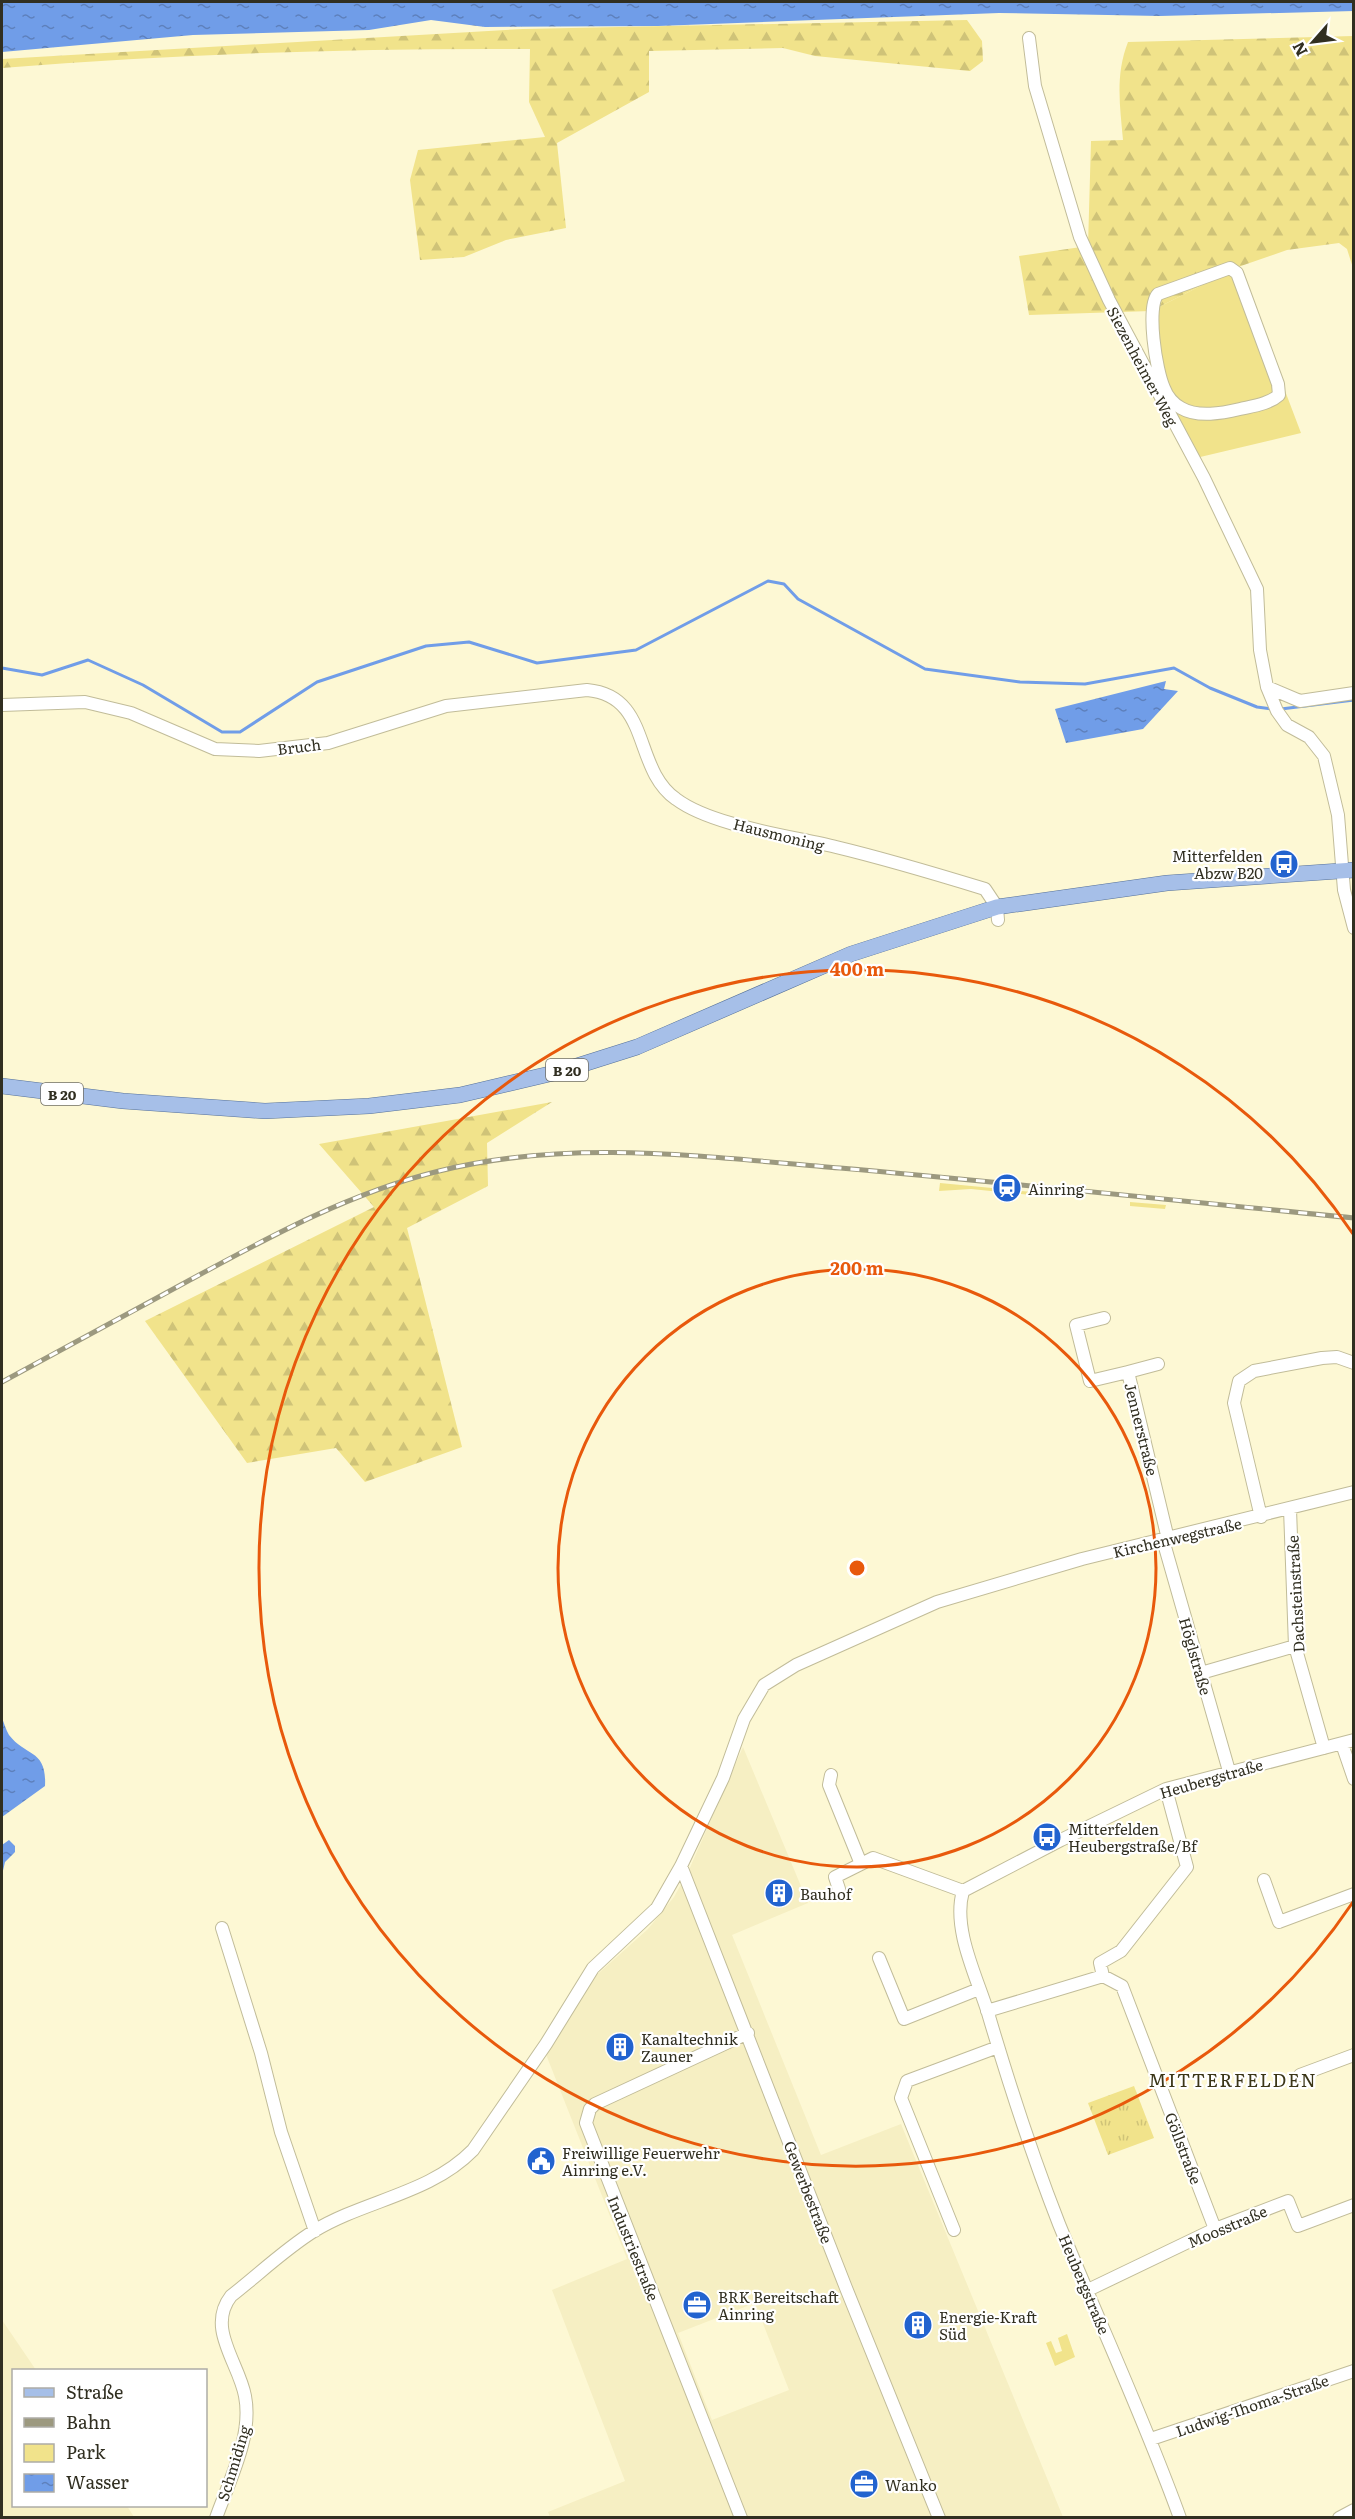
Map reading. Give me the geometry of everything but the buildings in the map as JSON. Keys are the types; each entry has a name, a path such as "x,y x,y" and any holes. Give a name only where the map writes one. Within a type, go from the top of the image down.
{"main road":[{"name":"B 20","path":"2,1086 123,1101 265,1111 416,1101 460,1095 558,1072 668,1036 851,954 998,914 1146,885 1348,870"}],"street":[{"name":"Siezenheimer Weg","path":"1029,38 1035,86 1080,237 1109,300 1204,478 1257,589 1260,650 1267,687 1274,706 1287,725 1309,737 1324,756 1348,870"},
{"path":"1230,268 1237,273 1278,384 1279,394 1266,402 1233,411 1216,414 1188,411 1175,404 1162,384 1152,322 1152,303 1158,294 1230,268"},
{"path":"1175,427 1188,411"},
{"path":"1267,687 1300,701 1353,693"},
{"name":"Bruch","path":"2,705 85,702 131,713 215,748 259,751 328,742 447,706 587,690 599,692"},
{"name":"Hausmoning","path":"599,692 623,704 631,714 651,769 660,784 675,799 710,817 862,854 985,888 998,914"},
{"path":"1348,870 1353,928"},
{"name":"Jennerstraße","path":"1104,1318 1076,1325 1090,1382 1128,1372 1166,1539"},
{"path":"1261,1516 1234,1403 1239,1381 1254,1371 1322,1358 1337,1357 1353,1363"},
{"path":"1128,1372 1158,1364"},
{"name":"Kirchenwegstraße","path":"225,2304 231,2296 315,2231 434,2179 462,2161 484,2136 593,1968 648,1919 681,1866 723,1778 752,1700 764,1685 796,1665 937,1602 1166,1539 1353,1492"},
{"name":"Dachsteinstraße","path":"1290,1509 1295,1646 1324,1748"},
{"name":"Höglstraße","path":"1166,1539 1229,1772"},
{"path":"1201,1673 1295,1646"},
{"path":"1348,1742 1353,1779"},
{"name":"Heubergstraße","path":"1180,2517 1151,2439 1059,2222 979,1989 964,1934 959,1904 963,1891 1060,1840 1166,1789 1348,1742"},
{"path":"831,1775 829,1785 861,1864"},
{"path":"987,2012 1103,1976 1100,1963 1121,1952 1187,1867 1166,1789"},
{"path":"839,1889 835,1876 873,1858 963,1891"},
{"name":"Gewerbestraße","path":"681,1866 846,2288 939,2517"},
{"path":"1264,1880 1279,1922 1353,1894"},
{"path":"222,1928 261,2053 286,2151 315,2231"},
{"path":"879,1958 904,2019 979,1989"},
{"name":"Göllstraße","path":"1103,1976 1122,1986 1215,2229"},
{"name":"Industriestraße","path":"741,2517 586,2123 590,2109 595,2104 748,2033"},
{"path":"954,2229 901,2098 907,2081 998,2047"},
{"path":"1300,2075 1353,2055"},
{"name":"Moosstraße","path":"1088,2290 1215,2229 1288,2200 1298,2226 1353,2205"},
{"name":"Schmiding","path":"216,2517 244,2437 246,2419 246,2398 240,2375 220,2326 225,2304"},
{"name":"Ludwig-Thoma-Straße","path":"1151,2439 1353,2371"},
{"path":"1339,2517 1353,2510"}],"shaded area":[{"path":"743,1747 808,1903 732,1935 821,2155 901,2124 1063,2517 550,2517 548,2512 625,2481 552,2290 627,2259 545,2052 591,1980 648,1929 674,1897 688,1872","holes":["755,2303 789,2390 712,2420 678,2333"]},
{"path":"2,2320 35,2369 12,2369 12,2507 128,2507 134,2517 2,2517"}],"green space":[{"path":"967,20 982,41 983,61 970,71 815,56 783,48 649,51 649,92 557,143 566,228 506,240 464,257 420,260 410,180 418,150 545,137 529,102 530,49 266,53 2,68 2,59 523,29"},
{"path":"1353,36 1353,268 1347,249 1339,243 1287,250 1238,267 1151,311 1029,315 1019,256 1088,246 1091,141 1123,140 1120,79 1128,42"},
{"path":"1238,267 1301,433 1196,458 1164,394 1151,311"},
{"path":"552,1102 487,1143 488,1186 407,1228 462,1447 365,1482 336,1448 247,1463 145,1321 374,1207 319,1144"},
{"path":"940,1183 1043,1193 1041,1196 971,1189 939,1191"},
{"path":"1130,1202 1166,1205 1165,1209 1130,1206"},
{"path":"1134,2086 1154,2138 1108,2155 1088,2103"},
{"path":"1067,2334 1075,2357 1055,2366 1046,2343 1051,2341 1056,2353 1062,2351 1058,2338"}],"water":[{"path":"2,2 1353,2 1354,11 1160,16 999,13 658,26 485,27 431,20 369,30 193,35 2,52"},
{"path":"1166,681 1164,689 1178,691 1143,729 1066,743 1055,709"},
{"path":"2,1718 9,1735 39,1759 45,1774 45,1786 2,1817"},
{"path":"9,1840 15,1846 15,1852 5,1862 2,1875 2,1845"}],"waterway":[{"path":"2,668 42,675 88,660 143,685 222,732 240,732 317,682 426,646 469,642 537,663 636,650 768,581 784,584 798,599 925,669 1020,682 1085,684 1174,668 1210,688 1257,707 1272,709"},
{"path":"1281,709 1354,700"}],"railway":[{"path":"2,1382 249,1248 310,1218 373,1191 406,1180 489,1161 539,1155 589,1153 689,1155 1354,1218"}],"place":[{"name":"Mitterfelden Abzw B20","path":"1284,864"},
{"name":"Ainring","path":"1007,1188"},
{"name":"Mitterfelden Heubergstraße/Bf","path":"1047,1837"},
{"name":"Bauhof","path":"779,1893"},
{"name":"Kanaltechnik Zauner","path":"620,2047"},
{"name":"Freiwillige Feuerwehr Ainring e.V.","path":"541,2161"},
{"name":"BRK Bereitschaft Ainring","path":"697,2305"},
{"name":"Energie-Kraft Süd","path":"918,2325"},
{"name":"Wanko","path":"864,2484"}],"district":[{"name":"MITTERFELDEN","path":"1233,2079"}]}
